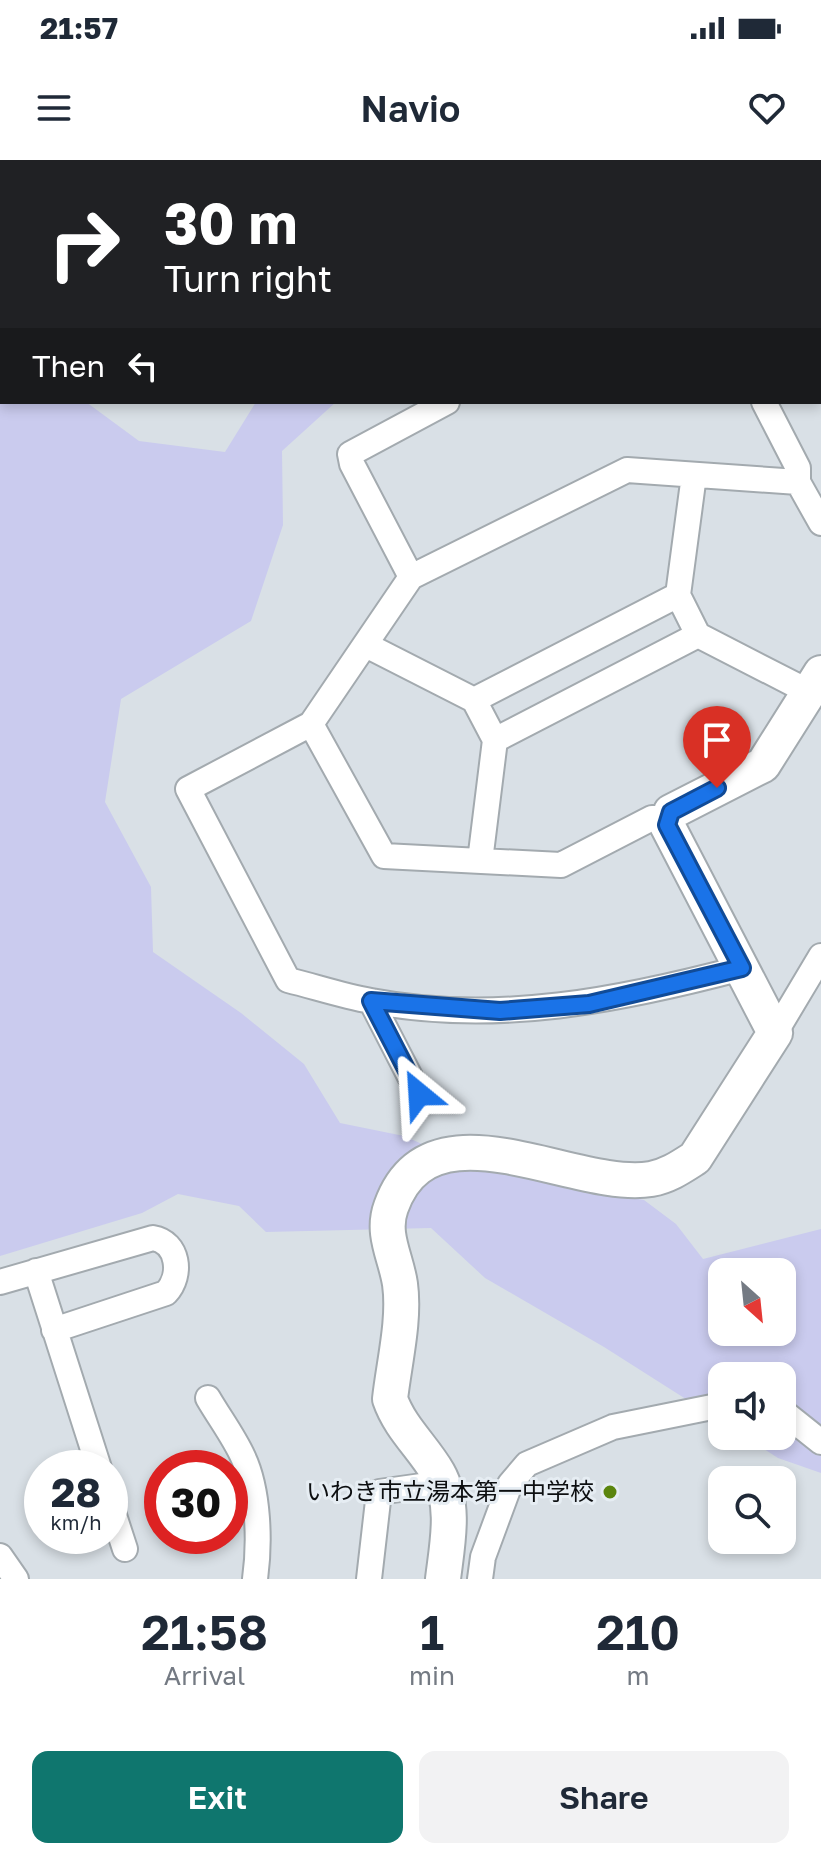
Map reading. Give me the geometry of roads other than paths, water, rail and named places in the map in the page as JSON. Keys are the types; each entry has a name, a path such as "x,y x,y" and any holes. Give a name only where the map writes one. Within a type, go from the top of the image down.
{"street":[{"path":"411,577 352,464 350,454 443,404"},
{"path":"765,404 798,468 798,482 821,523"},
{"path":"742,968 589,1004 500,1011 371,1001 288,980 188,789 311,724 411,577 627,470 798,482"},
{"path":"694,475 678,595 698,635 815,682 763,765 671,812 667,818 667,825 775,1033"},
{"path":"474,700 678,595"},
{"path":"495,740 698,635"},
{"path":"366,645 474,700 495,740 480,861"},
{"path":"311,724 384,856 561,865 652,818 667,818"},
{"path":"443,1579 449,1525 443,1483 396,1416 390,1399 400,1284 386,1229 391,1205 405,1182 422,1166 443,1155 468,1151 619,1178 651,1179 675,1171 695,1158 821,956"},
{"path":"371,1001 419,1094"},
{"path":"0,1282 153,1238 164,1240 173,1249 176,1273 174,1285 166,1293 54,1330"},
{"path":"36,1271 93,1450"},
{"path":"208,1398 244,1459 255,1505 259,1548 255,1579"},
{"path":"480,1579 483,1557 510,1484 527,1464 613,1427 708,1408"},
{"path":"796,1422 821,1442"},
{"path":"369,1579 379,1492 443,1483"},
{"path":"0,1556 16,1579"}],"place":[{"name":"いわき市立湯本第一中学校","path":"610,1492"}]}
